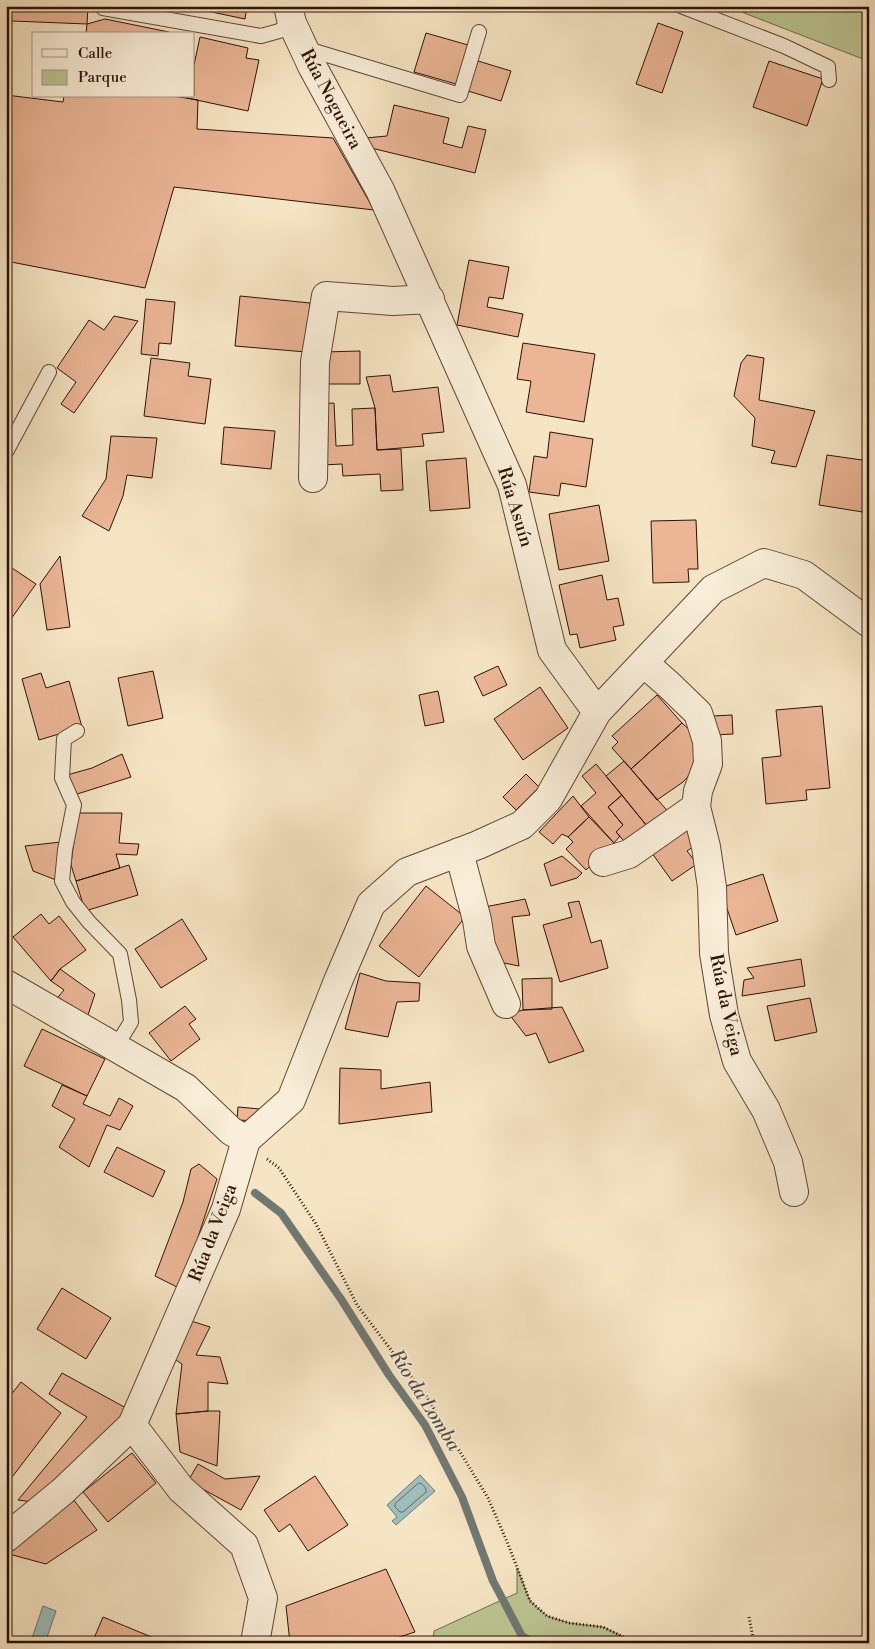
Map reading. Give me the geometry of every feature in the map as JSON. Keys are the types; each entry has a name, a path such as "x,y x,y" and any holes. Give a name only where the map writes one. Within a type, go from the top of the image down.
{"street":[{"name":"Rúa Nogueira","path":"290,14 304,48 380,190"},
{"name":"Rúa Asuín","path":"380,190 512,485 552,650 596,712"},
{"path":"313,478 316,362 326,296 393,301 430,300"},
{"path":"6,984 186,1088 231,1131 246,1140 291,1100 371,904 406,872 522,825 548,799 596,712 713,589 764,563 804,576 869,623"},
{"name":"Rúa da Veiga","path":"644,663 698,713 707,741 708,764 698,791 696,807 706,847 712,887 714,953 724,1015 737,1061 766,1110 788,1162 794,1192"},
{"path":"603,862 628,854 696,807"},
{"path":"459,852 477,920 481,946 506,1004"},
{"name":"Rúa da Veiga","path":"132,1425 226,1209 246,1140"},
{"path":"6,1538 64,1491 132,1425 181,1489 244,1544 263,1598 255,1643"}],"lane":[{"path":"681,6 784,46 828,67 830,80"},
{"path":"103,8 262,36 279,31 290,14"},
{"path":"304,48 460,96 479,32"},
{"path":"6,452 49,372"},
{"path":"77,732 64,739 62,754 62,778 74,805 65,850 62,881 73,902 88,922 120,954 129,1000 131,1022 114,1048"}],"path":[{"path":"246,1140 259,1153 279,1168 311,1216 357,1305 426,1396 488,1498 530,1602 547,1616 569,1623 603,1627 636,1643"},
{"path":"749,1617 754,1643"}],"green space":[{"path":"726,6 869,6 869,59 868,61"},
{"path":"517,1568 530,1601 547,1616 569,1623 603,1627 636,1643 433,1643 434,1631 517,1593"}],"water":[{"path":"420,1475 435,1491 396,1525 392,1521 397,1517 387,1505"},
{"path":"43,1606 56,1611 45,1643 43,1641 35,1643 32,1638"}],"building":[{"path":"6,6 88,6 87,24 12,21 7,58"},
{"path":"183,6 247,6 245,19"},
{"path":"105,19 169,32 86,32 87,24"},
{"path":"658,23 683,32 662,93 636,84"},
{"path":"426,33 468,45 456,84 414,72"},
{"path":"200,37 248,48 246,58 259,60 248,111 187,98 195,98 195,60"},
{"path":"478,61 511,71 501,101 468,91"},
{"path":"769,61 823,79 807,126 753,107"},
{"path":"6,95 63,102 64,98 186,98 198,100 197,129 333,138 374,210 174,187 145,288 6,261"},
{"path":"394,105 449,118 443,143 462,148 468,126 486,130 475,173 371,148 365,138 387,136"},
{"path":"469,260 509,267 503,299 489,297 487,307 523,314 518,337 457,325"},
{"path":"240,296 310,303 306,352 235,346"},
{"path":"146,299 175,302 171,344 159,343 158,356 141,354"},
{"path":"114,316 138,321 74,413 61,404 76,382 57,368 89,320 104,330"},
{"path":"523,343 595,354 584,422 526,412 531,381 517,379"},
{"path":"360,351 360,384 323,384 323,352"},
{"path":"747,355 764,358 759,400 815,411 796,467 771,463 775,451 752,446 755,418 734,396 741,363"},
{"path":"151,358 190,363 188,376 211,379 205,424 144,416"},
{"path":"390,375 393,392 438,387 444,432 422,434 424,446 377,450 375,408 366,377"},
{"path":"334,403 336,446 353,445 352,409 375,408 377,450 401,449 403,490 381,491 380,474 343,476 342,464 322,465 319,404"},
{"path":"224,427 275,431 271,469 221,464"},
{"path":"550,432 593,439 586,487 561,483 559,496 529,492 534,456 547,458"},
{"path":"111,436 157,438 152,478 127,475 123,496 109,531 82,516 106,479"},
{"path":"827,455 869,461 869,513 819,505"},
{"path":"466,458 470,508 430,511 426,461"},
{"path":"599,505 609,561 559,570 549,514"},
{"path":"696,520 698,569 688,569 689,582 653,583 651,521"},
{"path":"60,556 70,627 47,630 40,584"},
{"path":"6,564 36,584 6,626"},
{"path":"602,575 607,600 618,598 624,625 613,627 616,640 580,648 577,634 570,635 559,585"},
{"path":"498,666 507,685 483,696 474,677"},
{"path":"153,671 163,718 128,726 118,678"},
{"path":"41,673 46,688 69,681 82,727 39,740 22,679"},
{"path":"540,687 568,728 523,760 494,719"},
{"path":"438,691 444,722 425,726 419,695"},
{"path":"657,695 682,723 631,769 612,748 618,742 612,736"},
{"path":"822,706 830,788 806,790 807,800 766,804 762,758 781,756 776,710"},
{"path":"732,715 733,734 714,735 713,716"},
{"path":"682,723 701,740 699,765 683,782 657,800 631,769"},
{"path":"122,754 131,777 74,795 67,775 92,768"},
{"path":"624,761 671,815 651,831 606,776"},
{"path":"596,764 622,795 608,807 623,825 616,832 620,836 614,843 581,806 596,793 582,776"},
{"path":"526,774 539,787 516,810 503,797"},
{"path":"622,795 651,831 630,848 616,832 623,825 608,807"},
{"path":"573,796 589,817 568,837 562,834 553,844 539,832"},
{"path":"77,813 122,813 119,843 139,844 137,855 116,854 120,868 76,881 71,865"},
{"path":"589,817 614,843 586,870 566,849 573,842 568,837"},
{"path":"693,818 699,843 687,851 697,864 672,881 649,849"},
{"path":"6,830 10,854 6,854"},
{"path":"61,842 56,880 33,871 25,846"},
{"path":"562,856 582,873 577,878 551,886 544,864"},
{"path":"129,865 138,895 85,911 76,881"},
{"path":"763,874 778,921 736,935 720,888"},
{"path":"426,886 465,917 419,977 379,946"},
{"path":"525,899 530,915 512,917 519,966 499,962 485,907"},
{"path":"579,901 591,943 601,940 608,968 560,982 543,925 572,917 568,903"},
{"path":"41,914 49,924 59,916 86,950 60,969 51,981 13,937"},
{"path":"182,919 207,959 161,988 135,949"},
{"path":"801,959 805,986 742,996 744,980 754,978 747,968"},
{"path":"60,969 95,994 87,1018 58,997 64,990 51,981"},
{"path":"360,973 386,981 420,983 419,1001 397,1002 388,1037 345,1029"},
{"path":"552,978 552,1009 523,1010 522,979"},
{"path":"810,998 817,1032 775,1041 767,1006"},
{"path":"185,1006 196,1019 189,1024 200,1039 171,1061 149,1033"},
{"path":"562,1007 584,1051 549,1063 536,1033 526,1036 509,1014 523,1010"},
{"path":"42,1029 105,1059 87,1096 24,1066"},
{"path":"340,1068 381,1070 381,1089 430,1082 432,1112 339,1124"},
{"path":"62,1085 87,1096 83,1104 110,1116 119,1098 133,1106 120,1130 107,1125 89,1167 59,1147 75,1119 52,1106"},
{"path":"238,1107 260,1109 259,1121 237,1120"},
{"path":"117,1147 165,1171 153,1197 104,1172"},
{"path":"199,1164 217,1179 181,1289 155,1276 183,1202 191,1169"},
{"path":"62,1288 111,1318 86,1359 37,1329"},
{"path":"188,1320 210,1327 196,1355 220,1357 228,1384 208,1382 208,1411 176,1414 182,1364 171,1357"},
{"path":"62,1373 128,1409 88,1457 33,1502 18,1500 87,1417 49,1394"},
{"path":"21,1382 61,1413 6,1485 6,1401"},
{"path":"220,1411 217,1466 180,1452 176,1414"},
{"path":"132,1453 156,1483 108,1522 83,1492"},
{"path":"198,1464 225,1479 260,1476 241,1510 188,1481"},
{"path":"315,1476 348,1525 308,1551 290,1524 279,1532 264,1510"},
{"path":"73,1499 97,1530 46,1564 9,1554"},
{"path":"386,1569 415,1632 381,1643 290,1643 286,1606"},
{"path":"103,1617 166,1643 92,1643"}],"waterway":[{"name":"Río da Lomba","path":"255,1193 281,1213 341,1299 389,1375 425,1425 462,1497 493,1581 522,1636 534,1643"}]}
